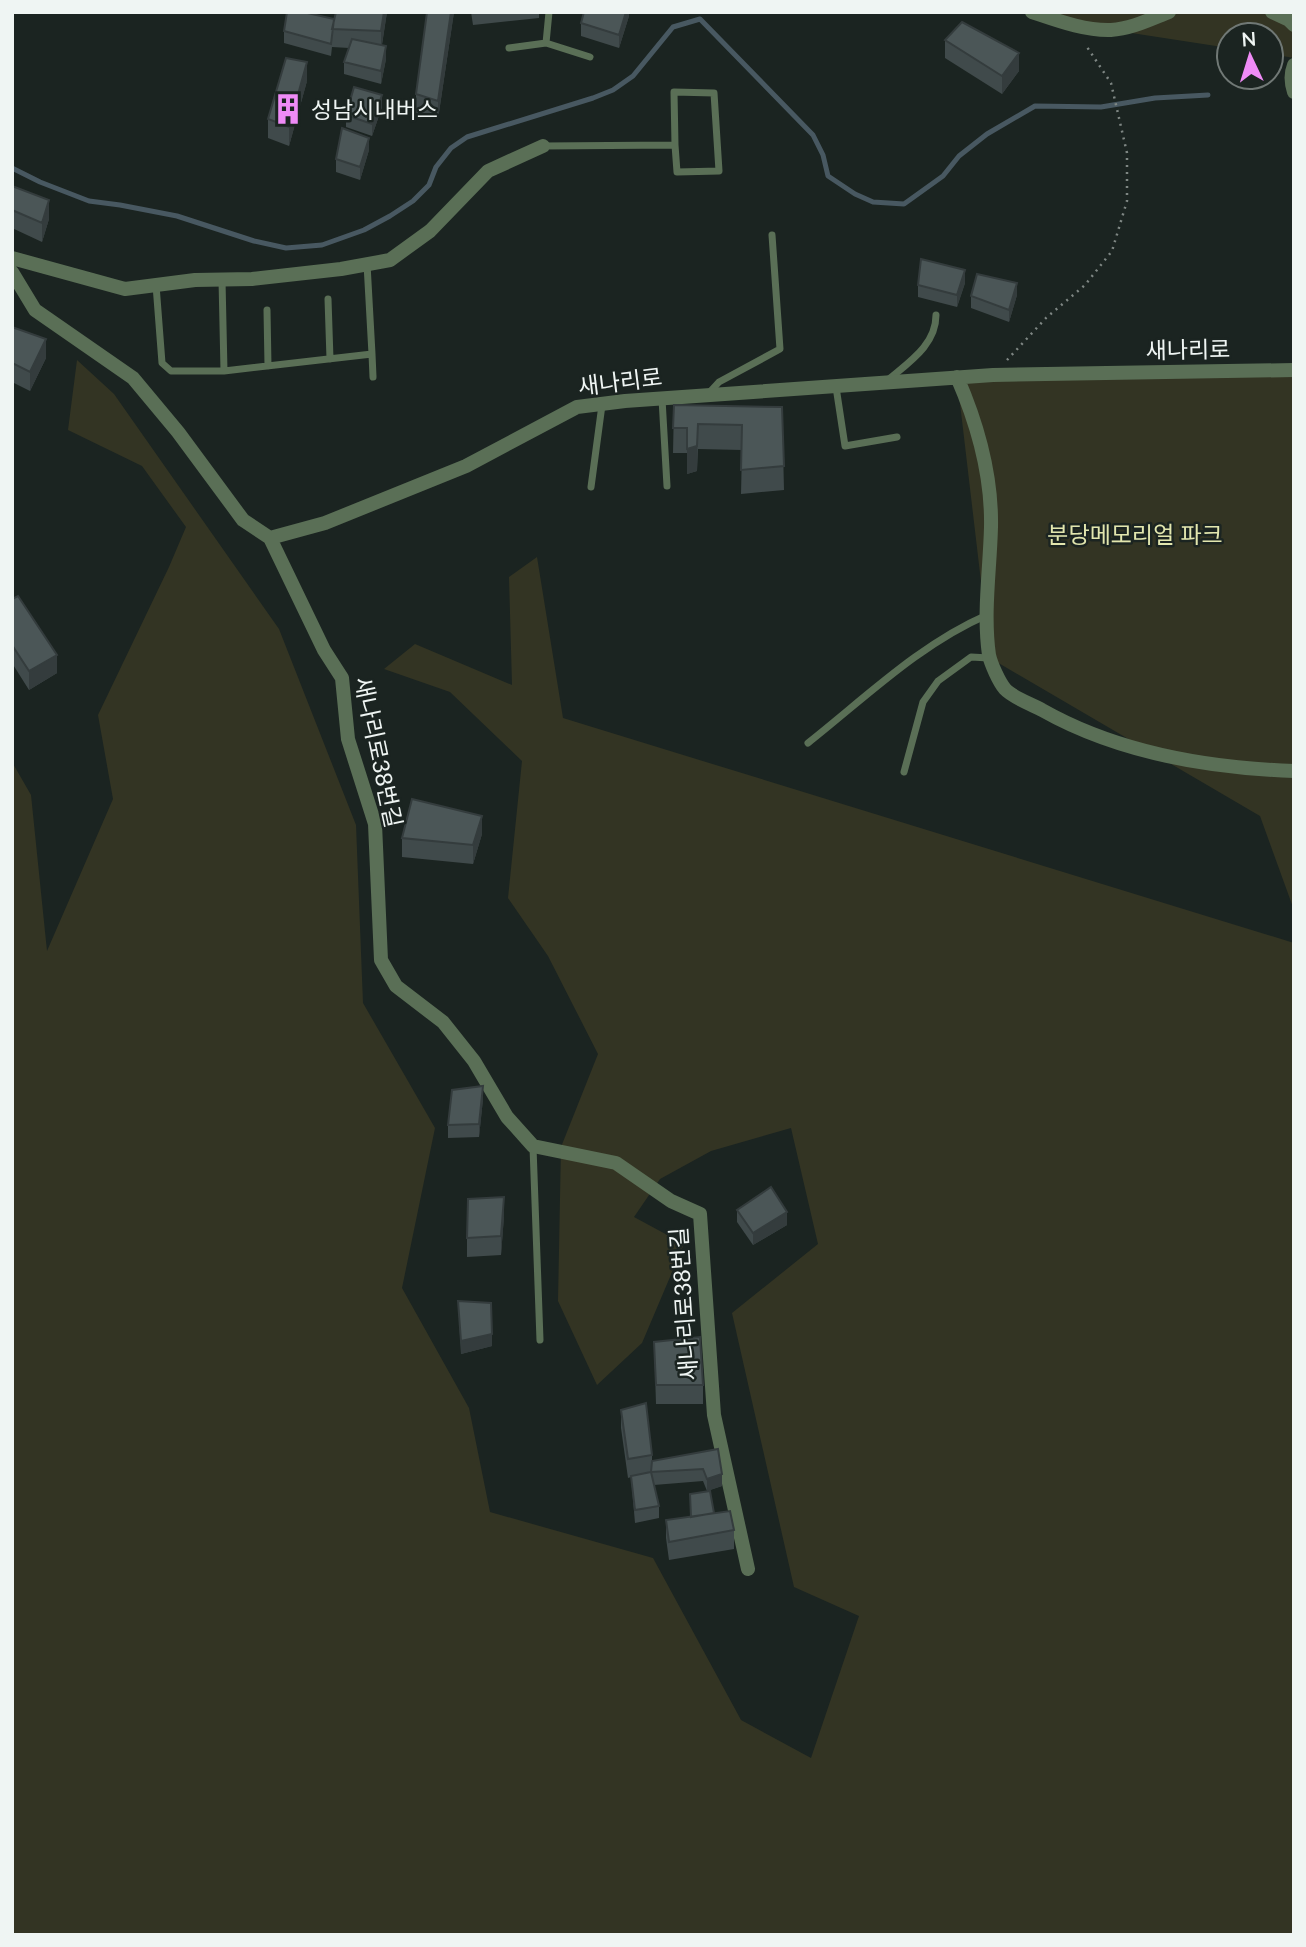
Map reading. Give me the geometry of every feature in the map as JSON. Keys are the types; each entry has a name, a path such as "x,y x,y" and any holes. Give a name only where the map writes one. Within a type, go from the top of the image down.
{"street":[{"path":"1032,12 1073,24 1111,30 1136,25 1169,12"},
{"path":"1272,12 1294,25"},
{"path":"1294,65 1291,72 1294,92"},
{"path":"12,258 125,289 195,280 252,279 329,271 390,260 430,230 488,171 544,146"},
{"path":"13,279 35,310 132,378 178,432 243,520 270,538"},
{"name":"새나리로","path":"270,538 325,523 466,466 577,407 662,398 993,375 1294,370"},
{"path":"957,377 972,412 983,449 991,523 987,615 989,657 1005,689 1089,734 1180,760 1294,771"},
{"name":"새나리로38번길","path":"270,538 324,650 342,678 348,739 375,824 381,960 396,986 443,1022 474,1061 507,1117 533,1146 616,1163 671,1201 700,1214 714,1415 748,1569"}],"lane":[{"path":"546,43 549,12"},
{"path":"509,48 546,43 590,57"},
{"path":"674,92 714,93 719,171 677,172 674,145 674,92"},
{"path":"544,146 674,145"},
{"path":"708,395 719,382 780,349 772,235"},
{"path":"367,264 373,377"},
{"path":"222,279 224,371"},
{"path":"156,285 162,363 171,371 224,371 373,354"},
{"path":"328,299 330,359"},
{"path":"267,310 268,366"},
{"path":"884,383 919,354 936,329 936,315"},
{"path":"836,386 845,446 897,438"},
{"path":"662,398 667,486"},
{"path":"591,487 602,404"},
{"path":"808,743 925,649 987,615"},
{"path":"904,772 923,702 938,681 971,657 989,657"},
{"path":"533,1146 540,1340"}],"path":[{"path":"993,375 1046,318 1085,285 1112,251 1127,201 1128,169 1123,130 1111,83 1073,24"}],"green space":[{"path":"1031,12 1294,12 1294,58 1285,56 1285,21 1215,21 1215,46 1073,24"},
{"path":"77,360 114,394 279,629 356,825 363,1003 435,1128 402,1288 469,1408 490,1512 653,1558 741,1720 811,1758 859,1616 794,1587 732,1313 818,1244 791,1128 711,1151 660,1179 634,1217 684,1244 642,1343 597,1385 558,1301 561,1147 598,1054 548,956 508,898 522,761 450,692 384,669 415,644 512,685 509,577 537,557 563,718 1294,943 1294,1935 12,1935 12,762 31,795 47,951 113,799 98,715 186,527 142,466 68,430"},
{"name":"분당메모리얼 파크","path":"1294,370 1294,910 1260,816 990,658 957,378"}],"building":[{"path":"287,12 303,12 334,19 331,44 284,31"},
{"path":"336,12 384,12 381,31 332,29"},
{"path":"427,12 451,12 438,101 416,94"},
{"path":"584,12 626,12 619,35 581,23"},
{"path":"962,22 1019,53 1002,76 945,40"},
{"path":"352,39 386,46 381,71 344,62"},
{"path":"286,58 307,62 289,127 268,119"},
{"path":"354,87 382,95 372,124 346,115"},
{"path":"342,128 369,138 360,167 336,159"},
{"path":"12,186 49,200 42,223 12,210"},
{"path":"921,259 965,270 957,295 918,285"},
{"path":"977,274 1017,283 1009,310 971,296"},
{"path":"12,327 46,339 30,372 12,363"},
{"path":"674,405 782,407 784,466 741,470 742,425 698,424 697,446 687,449 687,428 673,428"},
{"path":"18,596 57,655 29,671 12,645 12,599"},
{"path":"412,799 482,816 473,845 402,838"},
{"path":"483,1086 479,1124 448,1125 452,1090"},
{"path":"771,1187 787,1212 753,1233 737,1210"},
{"path":"504,1197 501,1236 467,1238 468,1199"},
{"path":"458,1301 491,1303 492,1334 461,1341"},
{"path":"700,1337 703,1385 656,1385 654,1342"},
{"path":"646,1403 652,1455 628,1459 621,1410"},
{"path":"718,1449 722,1474 707,1479 703,1469 651,1472 652,1461"},
{"path":"651,1472 659,1506 635,1510 631,1476"},
{"path":"710,1491 714,1513 691,1517 690,1494"},
{"path":"730,1511 734,1530 669,1542 666,1520"}],"waterway":[{"path":"12,168 89,201 177,216 254,241 286,248 322,245 364,230 413,201 429,185 436,167 451,148 467,137 613,90 633,76 673,27 700,19 813,135 823,155 828,176 873,202 904,204 943,176 959,156 987,134 1035,106 1101,107 1155,98 1208,95"}],"place":[{"name":"성남시내버스","path":"288,109"}]}
